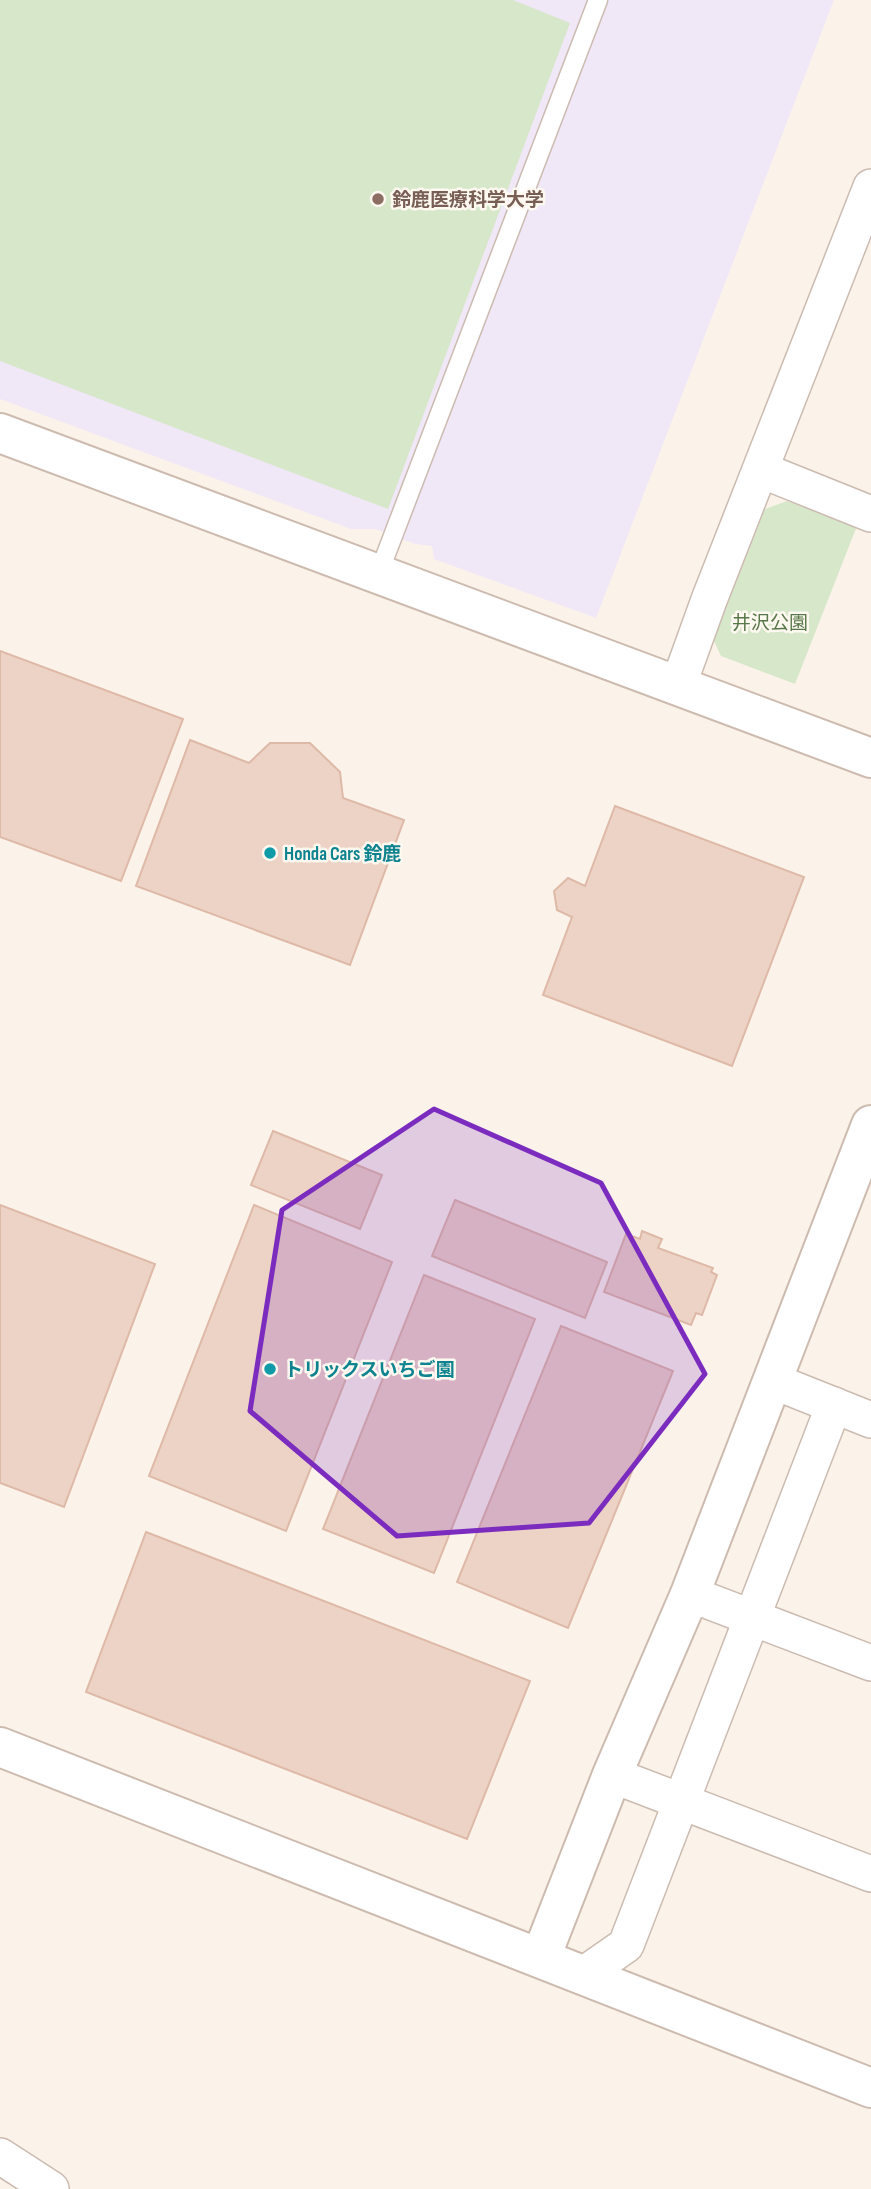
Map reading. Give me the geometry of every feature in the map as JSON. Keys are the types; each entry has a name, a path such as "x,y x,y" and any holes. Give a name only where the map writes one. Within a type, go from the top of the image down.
{"street":[{"path":"678,686 709,600 871,187"},
{"path":"0,433 871,758"},
{"path":"761,470 871,514"},
{"path":"541,1958 612,1775 690,1594 871,1125"},
{"path":"772,1381 871,1420"},
{"path":"583,1975 626,1945 834,1405"},
{"path":"690,1594 871,1663"},
{"path":"0,1747 871,2088"},
{"path":"612,1775 871,1874"},
{"path":"0,2156 51,2189"}],"lane":[{"path":"378,575 597,0"}],"highlighted area":[{"path":"434,1109 601,1183 705,1374 589,1523 397,1536 250,1411 282,1210"}],"shaded area":[{"name":"鈴鹿医療科学大学","path":"0,0 834,0 596,618 434,559 432,546 415,544 375,529 351,529 0,399"}],"green space":[{"path":"0,0 513,0 570,23 388,509 0,361"},
{"name":"井沢公園","path":"787,501 857,526 795,684 721,656 713,639 765,509"}],"building":[{"path":"0,651 183,719 121,881 0,837"},
{"name":"Honda Cars 鈴鹿","path":"190,740 249,763 270,743 310,743 340,772 343,798 404,820 350,965 136,886"},
{"path":"615,806 804,877 732,1066 543,995 572,917 557,910 554,891 568,878 585,886"},
{"path":"273,1131 382,1175 360,1229 251,1185"},
{"path":"455,1200 607,1262 585,1318 432,1256"},
{"path":"0,1205 155,1264 64,1507 0,1483"},
{"name":"トリックスいちご園","path":"254,1205 392,1262 286,1531 149,1476"},
{"path":"642,1231 662,1239 658,1248 713,1268 711,1272 717,1275 702,1315 696,1313 691,1325 604,1292 626,1234 640,1239"},
{"name":"トリックスいちご園","path":"424,1275 535,1319 434,1573 323,1529"},
{"path":"561,1326 673,1371 568,1628 457,1582"},
{"path":"146,1532 530,1681 467,1839 86,1692"}],"place":[{"name":"鈴鹿医療科学大学","path":"378,199"},
{"name":"Honda Cars 鈴鹿","path":"270,853"},
{"name":"トリックスいちご園","path":"270,1369"}]}
